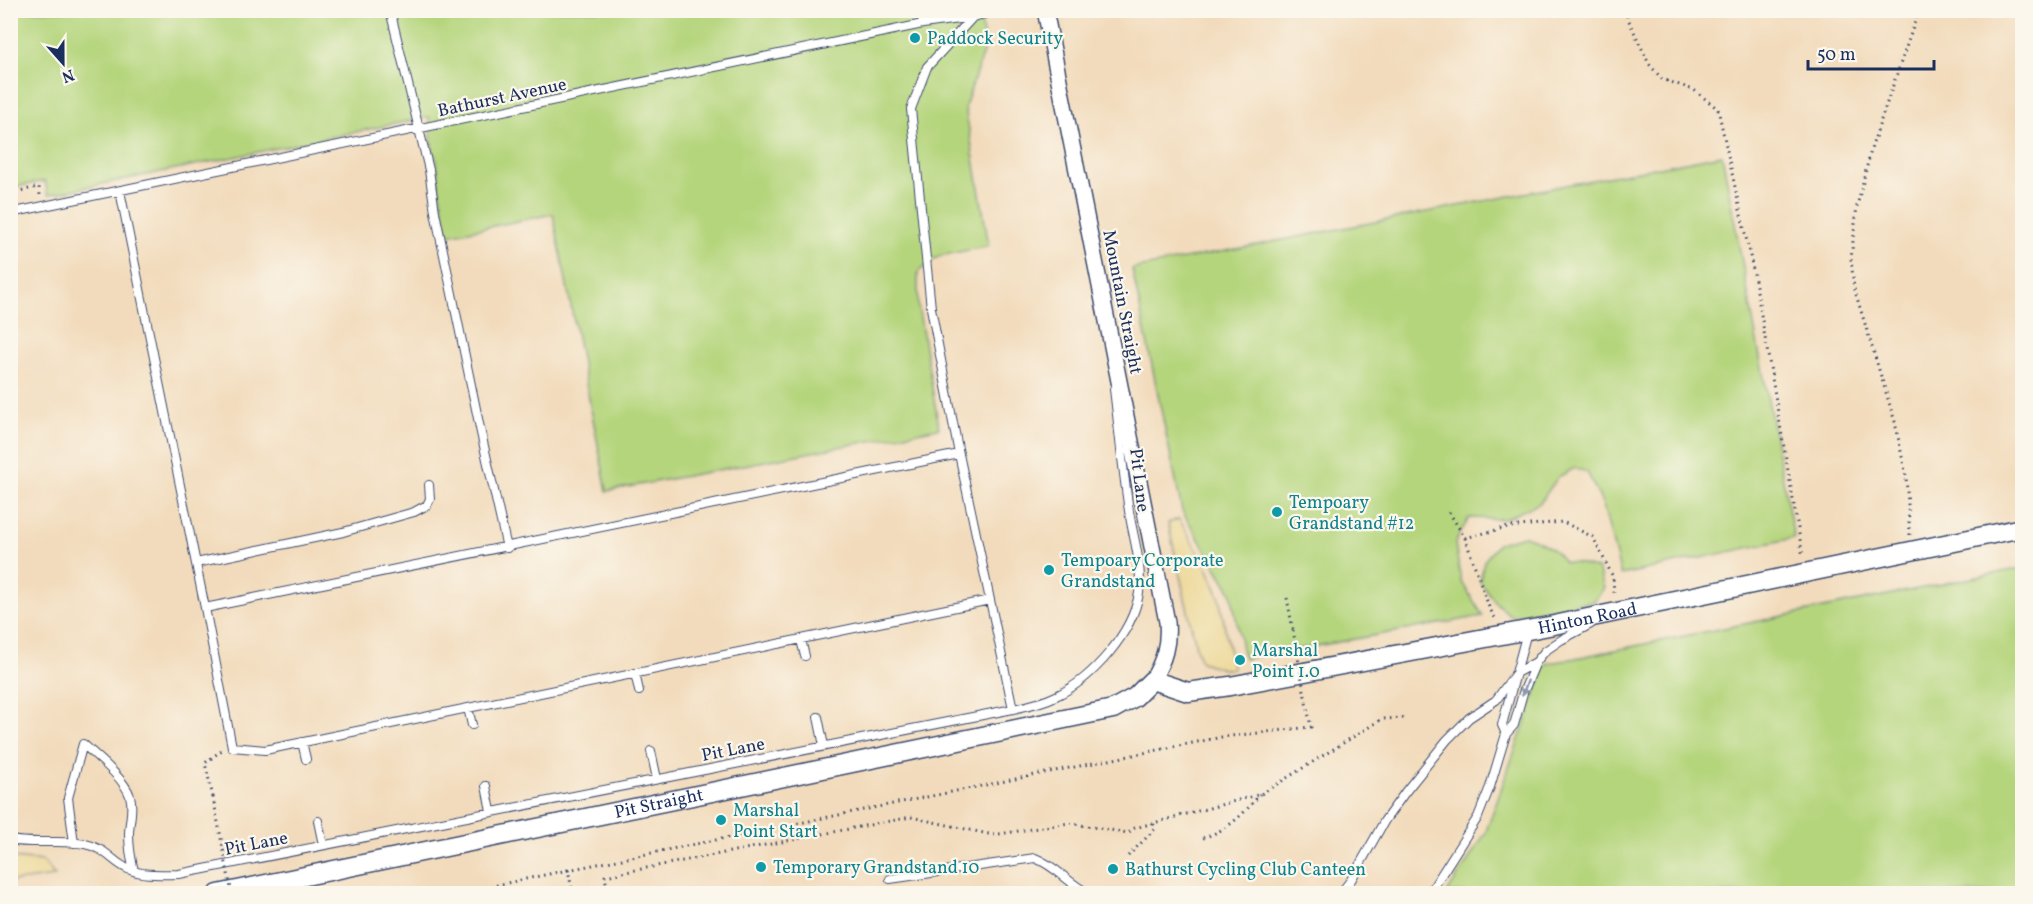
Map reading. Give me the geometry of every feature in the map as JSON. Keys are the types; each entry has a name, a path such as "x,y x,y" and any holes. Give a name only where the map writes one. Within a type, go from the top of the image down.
{"street":[{"name":"Mountain Straight","path":"1045,10 1163,601 1168,640 1161,665 1152,680"},
{"name":"Hinton Road","path":"1152,680 1188,692 1230,686 1504,635 2022,528"},
{"name":"Pit Straight","path":"218,894 1113,709 1127,703 1152,680"}],"lane":[{"path":"390,10 420,129 466,363 507,548"},
{"path":"921,10 923,24"},
{"name":"Bathurst Avenue","path":"10,213 999,10"},
{"path":"973,17 927,67 911,108 931,308 959,454 1013,709"},
{"path":"120,191 232,747 265,750 990,600"},
{"name":"Pit Lane","path":"10,840 23,843 74,843 98,847 126,868 140,873 179,874 1013,709 1057,696 1095,669 1125,628 1136,604 1140,581 1104,314"},
{"path":"205,608 959,454"},
{"path":"196,563 344,532 414,512 427,505 430,499 429,485"},
{"path":"1429,894 1478,817 1506,734 1514,725 1523,693 1536,662 1545,651 1561,640 1614,613"},
{"path":"1506,734 1502,726 1528,630"},
{"path":"801,640 805,656"},
{"path":"1340,894 1351,880 1385,820 1447,740 1469,718 1496,700 1516,673 1536,662"},
{"path":"634,673 639,691"},
{"path":"468,708 472,724"},
{"path":"818,717 824,746"},
{"path":"302,742 306,759"},
{"path":"74,843 68,798 83,744 115,775 129,795 132,813 129,848 134,871"},
{"path":"651,751 657,779"},
{"path":"486,786 491,811"},
{"path":"318,821 323,845"},
{"path":"890,879 1035,858 1050,864 1078,888 1090,894"}],"path":[{"path":"1624,10 1649,64 1662,79 1694,90 1718,109 1754,274 1805,573"},
{"path":"1911,551 1906,476 1895,422 1854,288 1851,259 1857,206 1872,146 1919,10"},
{"path":"10,193 39,188 42,206"},
{"path":"1449,512 1465,538 1489,607 1504,635"},
{"path":"1465,538 1508,527 1563,522 1593,537 1613,577 1614,613"},
{"path":"456,893 1222,737 1311,727 1287,598"},
{"path":"1203,838 1221,832 1244,813 1261,794 1382,719 1405,718"},
{"path":"232,747 220,751 206,763 232,894"},
{"path":"608,894 605,876 911,817 993,835 1069,823 1128,833 1153,822 1261,794"},
{"path":"1128,856 1155,829 1153,822"},
{"path":"568,870 573,894"}],"green space":[{"path":"979,10 985,46 965,107 989,246 939,256 918,272 918,306 939,428 607,491 553,214 448,235 429,117 48,195 45,181 11,188 11,11"},
{"path":"1722,155 1794,538 1621,575 1603,505 1587,472 1575,468 1558,477 1540,503 1504,519 1469,518 1455,543 1461,581 1483,616 1244,659 1231,592 1182,511 1132,269"},
{"path":"1524,536 1547,546 1564,562 1598,569 1604,588 1594,601 1511,616 1495,602 1480,582 1484,561 1499,543"},
{"path":"2022,568 2022,893 1447,893 1485,834 1546,664"}],"sand":[{"path":"1179,519 1209,572 1219,597 1233,669 1223,669 1201,662 1197,651 1168,523"},
{"path":"11,858 43,861 55,876 11,882"}],"place":[{"name":"Paddock Security","path":"915,38"},
{"name":"Tempoary Grandstand #12","path":"1277,512"},
{"name":"Tempoary Corporate Grandstand","path":"1049,570"},
{"name":"Marshal Point 1.0","path":"1240,660"},
{"name":"Marshal Point Start","path":"721,820"},
{"name":"Temporary Grandstand 10","path":"761,867"},
{"name":"Bathurst Cycling Club Canteen","path":"1113,869"}]}
